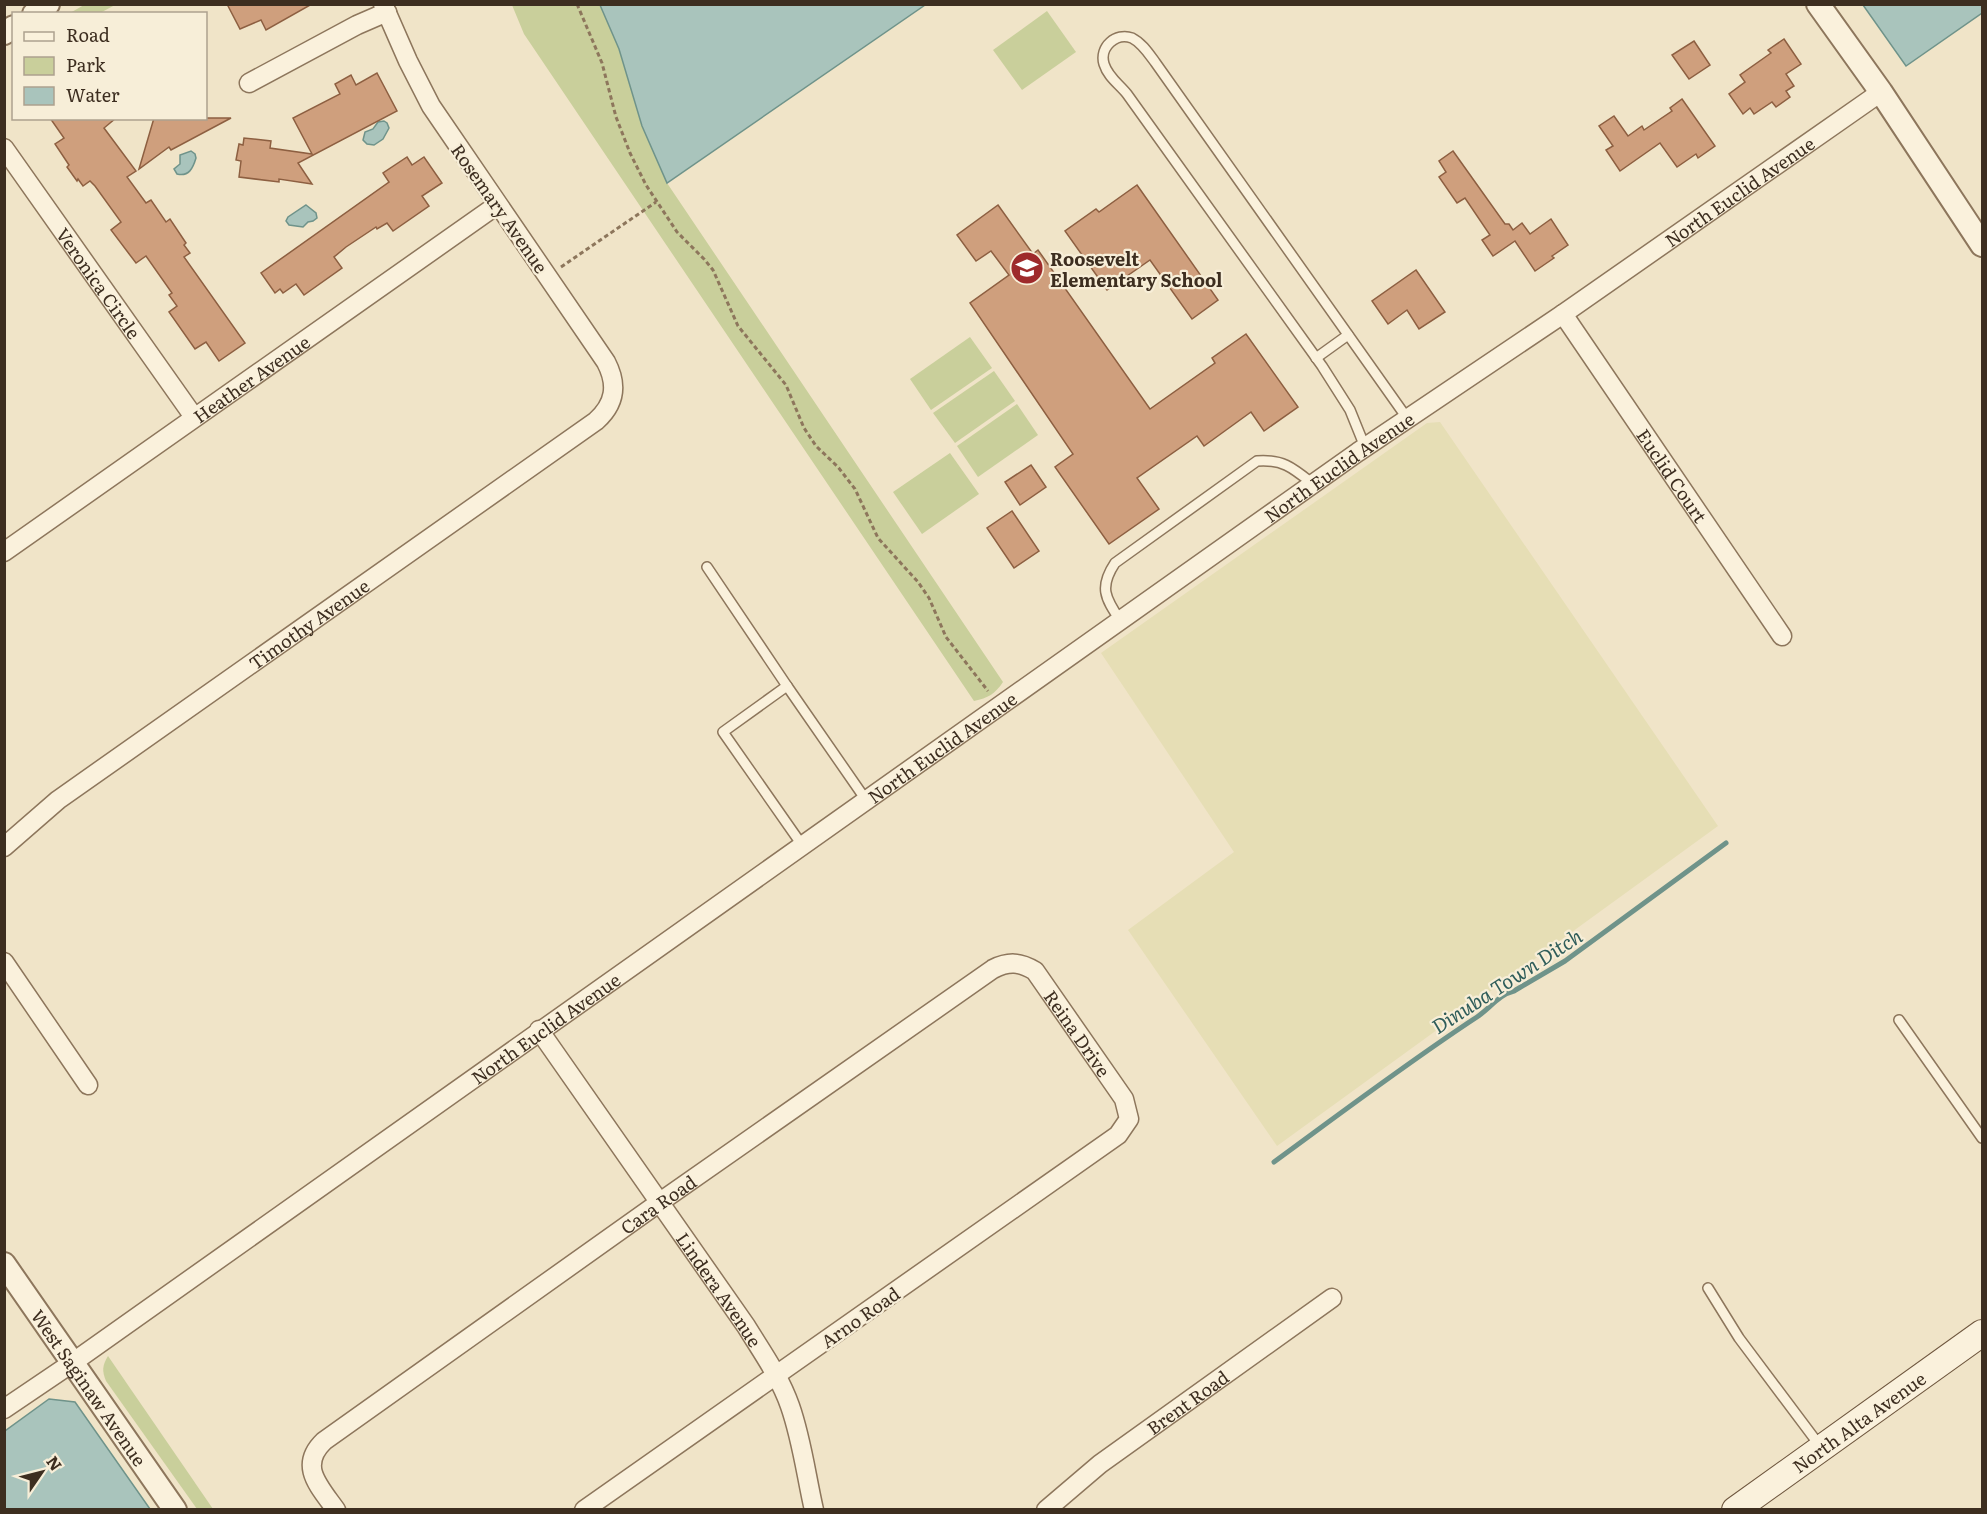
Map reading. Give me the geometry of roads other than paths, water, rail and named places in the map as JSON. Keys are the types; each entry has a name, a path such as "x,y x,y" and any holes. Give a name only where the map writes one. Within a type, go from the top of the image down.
{"main road":[{"name":"North Alta Avenue","path":"1735,1509 1983,1333"}],"street":[{"path":"1818,4 1881,92 1983,245"},
{"path":"1831,4 1881,92"},
{"path":"249,83 357,25 385,7"},
{"name":"Rosemary Avenue","path":"385,7 408,61 431,106 611,372 614,390 612,400"},
{"name":"North Euclid Avenue","path":"4,1409 1365,447 1563,314 1881,92"},
{"name":"Veronica Circle","path":"4,148 194,417"},
{"name":"Heather Avenue","path":"5,550 497,205"},
{"name":"Euclid Court","path":"1563,314 1782,636"},
{"name":"Timothy Avenue","path":"4,847 58,800 596,421 603,415 612,400"},
{"path":"4,962 88,1085"},
{"name":"Reina Drive","path":"1013,962 1035,971 1124,1099 1129,1119"},
{"name":"Cara Road","path":"336,1509 312,1473 311,1459 316,1449 324,1441 993,969 1013,962"},
{"name":"Lindera Avenue","path":"539,1030 746,1326 776,1376 790,1405 797,1428 814,1509"},
{"name":"Arno Road","path":"584,1509 1118,1135 1129,1119"},
{"name":"West Saginaw Avenue","path":"4,1264 175,1509"},
{"name":"Brent Road","path":"1046,1509 1100,1464 1332,1298"}],"lane":[{"path":"1365,447 1350,410 1316,358 1127,94 1113,79 1103,62 1103,54 1107,45 1114,38 1124,36 1134,39 1155,62 1407,418"},
{"path":"1316,358 1348,335"},
{"path":"1120,620 1108,602 1106,594 1107,575 1115,563 1257,461 1273,460 1291,466 1313,484"},
{"path":"707,567 866,800"},
{"path":"787,686 723,732 802,845"},
{"path":"1899,1020 1983,1138"},
{"path":"1708,1288 1739,1338 1821,1448"}],"water":[{"path":"600,5 925,5 667,183 642,126 619,49"},
{"path":"1863,5 1982,5 1982,13 1906,66"},
{"path":"384,121 389,128 383,139 374,145 367,144 363,140 365,132 373,129 378,122"},
{"path":"191,151 196,158 192,168 185,174 177,174 174,169 180,164 180,155"},
{"path":"306,205 316,213 317,218 303,227 289,225 286,221 288,217"},
{"path":"49,1399 75,1402 150,1509 5,1509 5,1431"}],"waterway":[{"name":"Dinuba Town Ditch","path":"1274,1162 1477,1017 1499,998 1565,961 1726,843"}],"place":[{"name":"Roosevelt Elementary School","path":"1027,268"}]}
